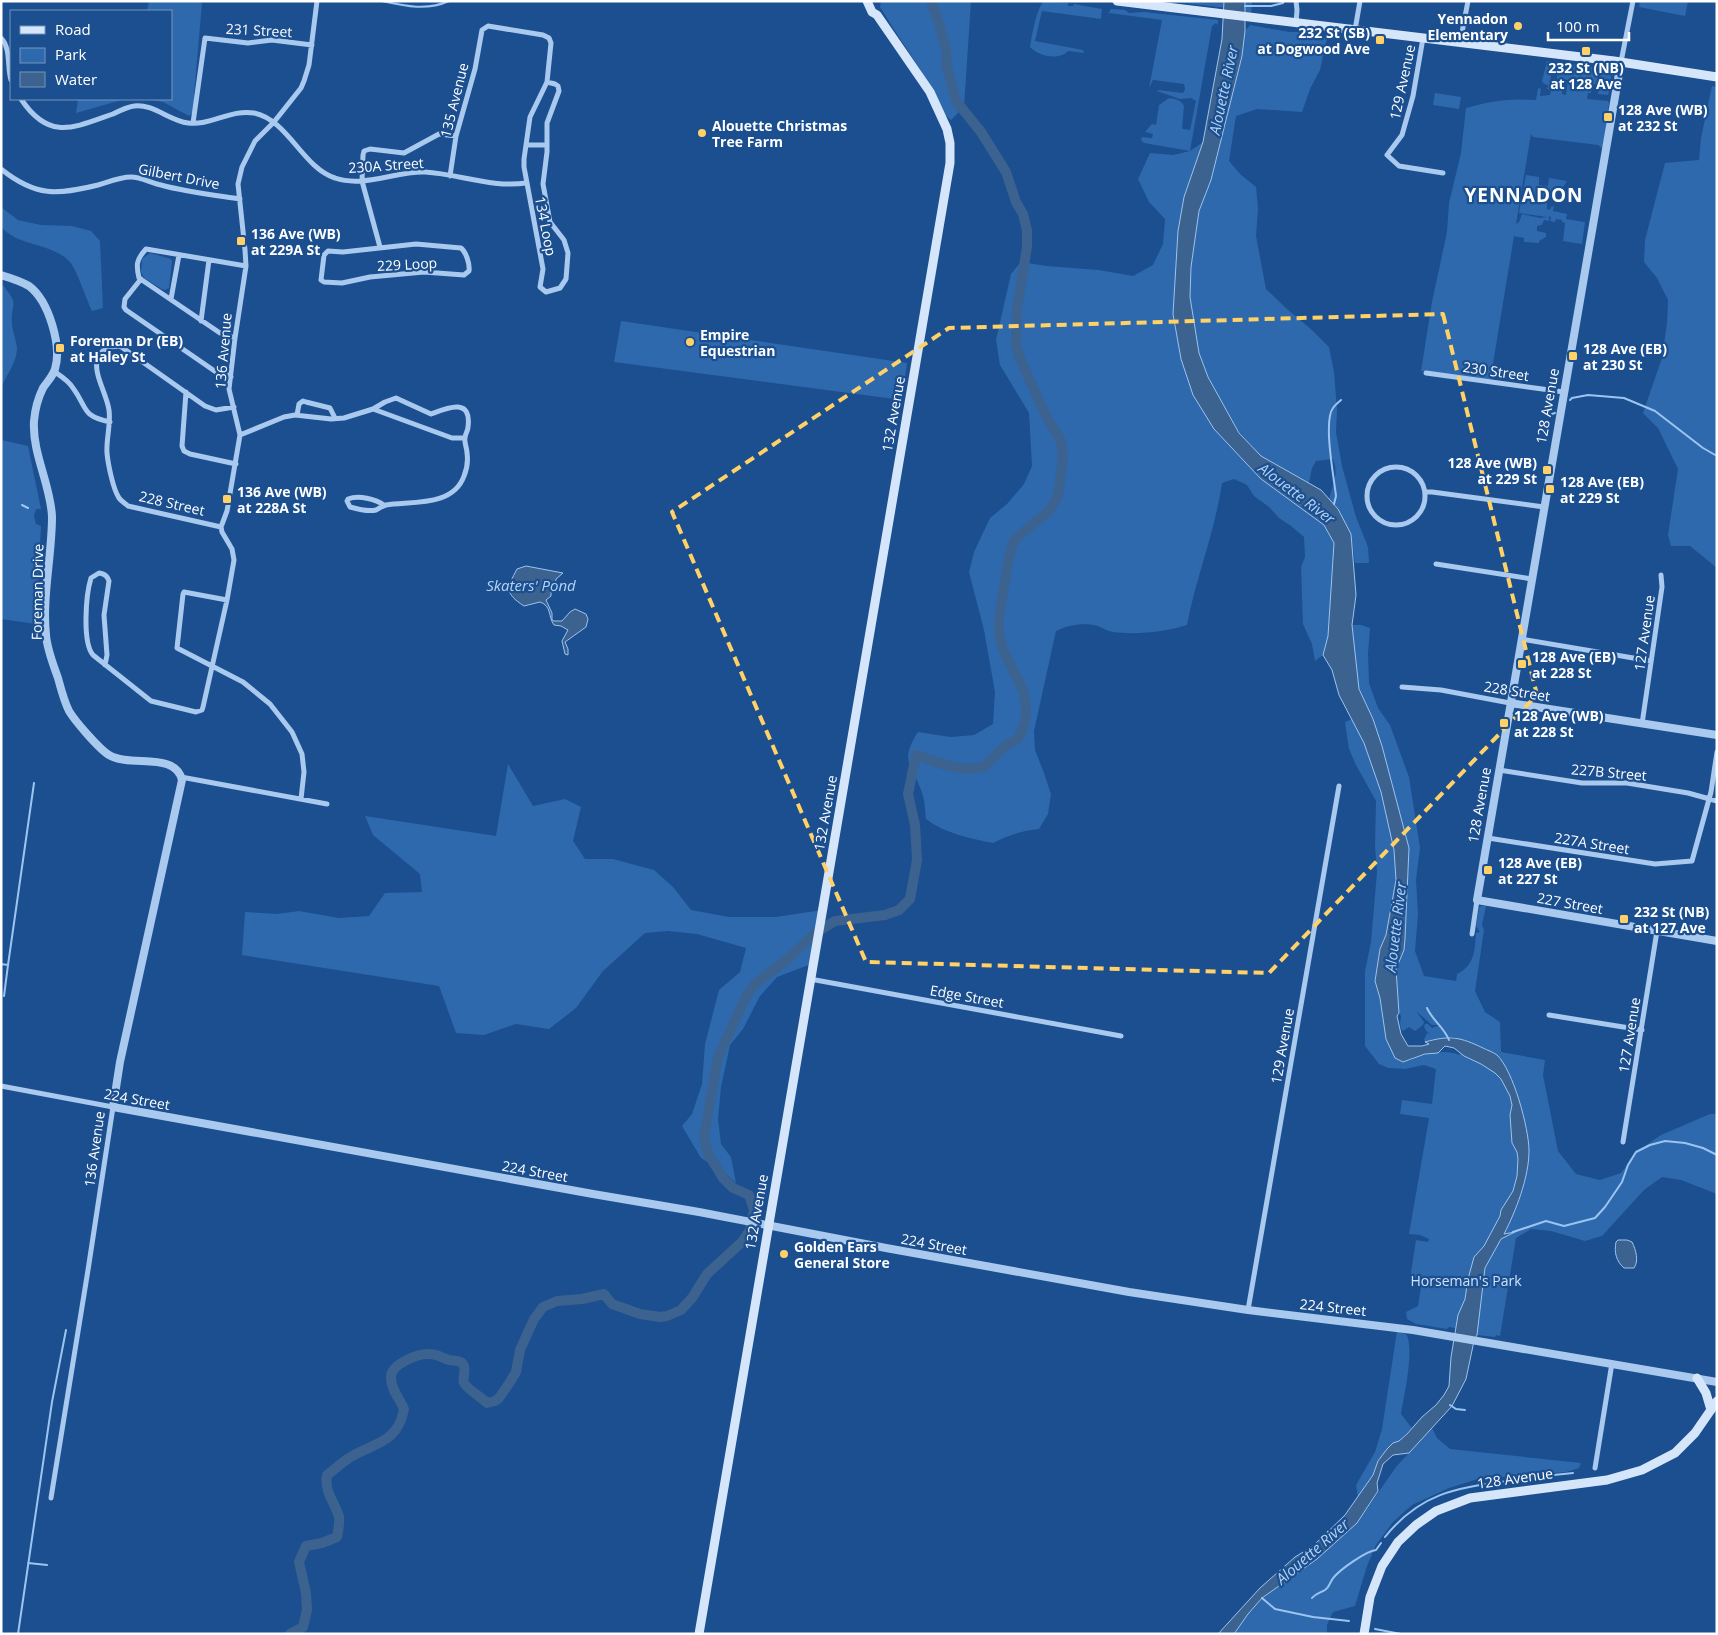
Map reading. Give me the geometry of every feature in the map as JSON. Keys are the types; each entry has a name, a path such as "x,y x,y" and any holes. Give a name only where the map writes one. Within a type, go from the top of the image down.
{"main road":[{"name":"132 Avenue","path":"699,1634 764,1223 815,957 950,163 949,137 934,101 920,77 877,15 872,12 867,1"},
{"name":"132 Avenue","path":"875,1 877,15"},
{"path":"1117,1 1621,62 1717,77"},
{"path":"1697,1378 1706,1393 1711,1410"},
{"name":"128 Avenue","path":"1364,1634 1370,1597 1382,1566 1398,1542 1416,1525 1436,1511 1470,1498 1607,1480 1642,1470 1675,1452 1695,1433 1717,1401"}],"street":[{"name":"136 Avenue","path":"221,527 227,511 240,436 230,389 235,338 246,266 238,184 244,161 255,141 274,122 301,88 309,65 317,1"},
{"path":"1296,1 1296,23"},
{"path":"1355,30 1360,1"},
{"path":"1460,44 1468,1"},
{"name":"128 Avenue","path":"1472,934 1510,703 1633,1"},
{"name":"135 Avenue","path":"450,176 456,136 474,69 482,30 488,26 543,35 549,38"},
{"path":"1,38 7,46 10,77"},
{"name":"231 Street","path":"193,123 205,38 248,43 272,40 312,45"},
{"name":"134 Loop","path":"547,82 558,86 559,91 547,123 543,184 550,222 564,240 568,253 566,278 560,288 551,292 543,291 540,287 543,269 526,183 524,159 530,117 547,82 551,44 549,38"},
{"name":"129 Avenue","path":"1423,38 1413,96 1402,135 1386,154 1399,166 1442,173"},
{"name":"230A Street","path":"22,100 35,116 47,125 59,128 76,128 135,106 159,111 175,120 193,123 206,122 223,116 246,112 256,114 274,122 329,176 343,180 362,181 424,172 511,185 526,183"},
{"path":"380,247 362,181 363,155 370,149 404,153 439,134 456,136"},
{"path":"526,145 546,145"},
{"name":"Gilbert Drive","path":"1,169 12,178 28,186 52,193 71,192 121,178 132,177 161,185 240,199"},
{"name":"229 Loop","path":"416,244 461,248 465,252 470,268 464,275 430,272 370,277 342,283 324,282 321,280 324,255 328,251 343,252 380,247 416,244"},
{"path":"235,338 220,334 139,278 138,257 146,250 246,266"},
{"path":"171,299 179,255"},
{"path":"200,321 209,260"},
{"name":"Foreman Drive","path":"1,274 29,286 39,296 47,310 58,356 55,372 44,388 38,402 34,420 34,436 52,519 45,629 47,645 69,711 101,749 113,757 128,762 168,764 175,768 181,777 327,804"},
{"path":"141,279 125,299 124,306 126,310 216,372 231,377"},
{"path":"55,372 72,386 88,414 96,419 110,422 107,400 97,372 96,363 99,355 105,349 112,346 120,346 205,406 216,410 234,407"},
{"name":"230 Street","path":"1426,373 1564,392"},
{"path":"186,392 182,446 184,451 236,464"},
{"path":"240,436 284,417 297,415 344,418 373,409 396,398 431,414 453,406 463,409 468,417 465,438 467,455 464,476 457,487 449,494 439,498 418,503 384,505 371,510 350,507 347,501 351,497 362,498 374,500 384,505"},
{"path":"297,415 299,404 303,401 330,408 335,418"},
{"path":"373,409 452,438 465,438"},
{"name":"228 Street","path":"110,422 107,453 115,490 120,499 128,506 221,527"},
{"path":"1390,467 1404,468 1413,472 1420,479 1425,492 1423,507 1418,515 1407,524 1397,526 1383,523 1375,517 1367,500 1367,490 1370,481 1377,474 1390,467"},
{"path":"1425,492 1544,507"},
{"path":"105,665 107,655 104,616 109,580 105,574 99,573 91,578 88,587 86,619 88,647 93,655 105,665 151,700 196,712 202,710 227,600 234,555 221,527"},
{"path":"1436,564 1532,579"},
{"name":"127 Avenue","path":"1642,724 1662,587 1662,575"},
{"path":"227,600 184,592 182,594 177,648 212,667 230,674 258,693 270,704 292,732 298,743 304,763 304,780 300,800"},
{"path":"1522,640 1651,661"},
{"name":"228 Street","path":"1402,687 1441,690 1510,703 1717,735"},
{"path":"1709,799 1717,752"},
{"name":"227B Street","path":"1499,770 1582,783 1627,784 1688,793 1717,801"},
{"name":"136 Avenue","path":"51,1498 120,1062 182,788 181,777"},
{"name":"129 Avenue","path":"1248,1310 1339,786"},
{"name":"227A Street","path":"1488,838 1655,864 1692,861 1709,799"},
{"name":"227 Street","path":"1478,900 1717,941"},
{"name":"127 Avenue","path":"1623,1142 1657,931"},
{"name":"Edge Street","path":"810,979 1121,1036"},
{"path":"1548,1015 1642,1030"},
{"name":"224 Street","path":"1,1086 583,1193 764,1223 886,1248 1080,1283 1248,1310 1389,1326 1717,1382"},
{"path":"1595,1468 1612,1363"}],"highlighted area":[{"path":"1443,314 1537,695 1269,973 866,962 672,512 949,328"}],"green space":[{"path":"149,1 197,1 202,3 194,95 196,110 189,116 163,102 152,100 172,100 172,10 147,10"},
{"path":"881,1 971,1 964,107 951,120 942,110 931,87 880,7"},
{"path":"1044,1 1068,3 1068,6 1073,6 1074,4 1102,9 1101,19 1042,11 1035,41 1083,50 1084,53 1068,51 1054,57 1038,53 1030,47 1037,16"},
{"path":"1167,1 1252,1 1251,17 1244,16 1244,10"},
{"path":"1640,1 1688,1 1685,16 1639,7"},
{"path":"1111,9 1125,10 1129,13 1144,12 1218,20 1218,25 1216,23 1212,26 1190,151 1144,143 1141,140 1142,137 1152,138 1153,134 1145,132 1152,124 1156,125 1159,105 1169,98 1178,100 1183,104 1182,128 1190,130 1196,101 1191,98 1180,99 1157,91 1183,93 1185,89 1184,84 1153,80 1149,88 1162,20 1109,13 1107,18 1108,14"},
{"path":"1250,25 1289,32 1310,32 1327,38 1320,70 1310,89 1302,112 1257,109 1236,116 1229,161 1240,174 1256,187 1258,208 1256,236 1266,289 1329,347 1334,372 1337,409 1336,432 1342,466 1356,517 1368,547 1369,563 1355,563 1351,534 1338,509 1329,499 1335,474 1333,459 1316,461 1312,468 1309,483 1261,456 1239,432 1208,377 1199,353 1190,297 1191,267 1199,211 1211,180 1242,56 1245,31"},
{"path":"1547,61 1555,63 1555,68 1551,74 1550,87 1563,88 1562,94 1566,95 1568,80 1557,79 1559,62 1607,69 1611,75 1608,95 1598,94 1599,86 1595,84 1592,85 1591,93 1588,93 1587,99 1608,101 1609,103 1603,148 1598,145 1533,137 1531,134 1516,224 1519,222 1522,214 1540,218 1547,217 1519,213 1526,175 1539,177 1539,185 1548,186 1549,178 1567,181 1560,192 1553,192 1551,196 1547,196 1547,209 1550,210 1554,206 1553,211 1567,214 1566,219 1585,222 1582,244 1563,241 1565,223 1562,220 1556,219 1555,222 1550,221 1551,217 1549,216 1549,221 1544,220 1542,225 1537,226 1537,231 1546,233 1546,237 1539,241 1539,243 1524,242 1524,238 1514,236 1490,382 1421,371 1432,302 1447,232 1449,203 1461,153 1466,108 1500,101 1536,100 1538,88 1541,89 1540,96 1550,95 1551,90 1547,89 1548,85 1542,81"},
{"path":"1712,86 1717,87 1717,568 1690,546 1671,546 1668,535 1678,469 1658,428 1643,413 1662,358 1668,300 1657,278 1644,262 1645,240 1665,163 1699,160 1701,138"},
{"path":"1435,93 1461,97 1459,109 1433,105"},
{"path":"78,100 122,100 76,113"},
{"path":"1203,142 1184,197 1173,314 1181,359 1193,395 1214,429 1261,479 1324,525 1334,543 1328,636 1323,655 1315,661 1312,644 1303,624 1301,567 1305,557 1304,537 1254,496 1247,485 1234,479 1222,483 1215,519 1187,625 1141,633 1113,632 1087,624 1066,627 1056,631 1034,731 1035,750 1051,794 1048,814 1039,829 1015,834 993,843 950,832 926,819 925,805 920,786 908,759 909,751 918,732 950,737 974,735 993,724 995,692 984,630 969,572 974,552 990,518 1007,504 1024,484 1032,466 1029,413 1000,365 996,340 1011,274 1021,262 1099,270 1133,276 1153,265 1163,244 1165,219 1149,202 1138,179 1150,153 1173,155 1190,151"},
{"path":"1,207 18,220 41,225 72,226 91,231 100,241 103,308 92,311 70,262 54,251 17,238 1,227"},
{"path":"150,253 171,259 172,261 169,288 165,290 144,278 141,272 142,259"},
{"path":"3,285 12,298 14,305 12,325 17,353 1,388 1,289"},
{"name":"Empire Equestrian","path":"621,321 907,363 902,400 614,362"},
{"path":"2,440 28,446 41,509 36,509 34,516 36,524 41,526 36,624 1,619"},
{"name":"Horseman's Park","path":"1352,625 1370,628 1368,653 1369,683 1378,708 1390,725 1409,777 1420,848 1416,880 1418,914 1415,951 1424,976 1456,981 1457,974 1467,967 1472,957 1476,933 1480,932 1476,926 1479,908 1486,906 1482,925 1484,930 1475,991 1485,1012 1500,1022 1501,1052 1545,1060 1543,1075 1558,1151 1576,1174 1600,1180 1621,1173 1636,1152 1661,1135 1710,1114 1717,1114 1717,1194 1681,1180 1662,1177 1644,1190 1602,1236 1585,1241 1551,1231 1531,1229 1516,1238 1500,1336 1477,1335 1477,1332 1416,1324 1407,1319 1406,1312 1418,1306 1422,1281 1410,1279 1416,1240 1428,1242 1429,1239 1420,1235 1409,1234 1431,1107 1429,1118 1400,1114 1402,1100 1432,1104 1436,1069 1424,1065 1405,1069 1388,1068 1379,1064 1365,1046 1365,971 1371,942 1377,872 1375,846 1376,801 1349,749 1345,722 1352,719 1374,769 1394,850 1396,880 1386,935 1380,949 1375,981 1383,1014 1409,1061 1434,1053 1447,1052 1460,1055 1461,1046 1455,1037 1425,1042 1427,1033 1431,1034 1424,1027 1425,1024 1432,1028 1440,1025 1432,1025 1416,1011 1424,1022 1423,1025 1415,1031 1409,1027 1403,1031 1401,1029 1396,969 1404,950 1409,848 1382,746 1373,719 1359,689"},
{"path":"508,764 533,806 565,799 581,807 573,841 585,859 613,859 654,870 673,887 691,910 729,917 776,917 822,910 814,963 777,977 760,996 743,1029 730,1045 721,1087 718,1119 721,1144 731,1157 736,1183 725,1173 701,1158 682,1126 692,1114 702,1084 705,1044 719,990 740,972 746,948 697,934 668,931 645,933 603,971 576,1008 549,1029 516,1024 484,1035 456,1033 439,986 242,955 245,912 277,914 299,911 339,918 369,916 385,893 422,892 420,874 373,835 365,816 496,836"},
{"path":"1397,1331 1406,1334 1408,1341 1408,1372 1401,1414 1412,1428 1399,1441 1387,1449 1378,1461 1373,1475 1358,1498 1356,1485 1375,1452 1382,1429"},
{"path":"1432,1428 1437,1438 1450,1449 1581,1463 1579,1468 1566,1472 1478,1479 1449,1488 1412,1505 1393,1522 1376,1545 1367,1566 1355,1606 1333,1612 1327,1625 1327,1634 1234,1634 1262,1598 1317,1559 1357,1523 1396,1467"}],"water":[{"name":"Alouette River","path":"1224,1 1245,1 1245,31 1242,56 1211,180 1199,211 1191,267 1190,297 1199,353 1208,377 1239,433 1261,456 1321,490 1338,509 1351,534 1356,595 1352,625 1359,689 1373,719 1382,746 1409,848 1404,950 1396,969 1399,1013 1397,1016 1401,1034 1408,1046 1422,1046 1429,1044 1425,1042 1455,1038 1468,1041 1497,1055 1509,1073 1519,1100 1529,1151 1527,1172 1521,1194 1504,1234 1515,1232 1501,1239 1485,1268 1477,1335 1466,1379 1452,1406 1409,1453 1393,1455 1383,1464 1377,1483 1378,1491 1357,1523 1317,1559 1262,1598 1234,1634 1218,1634 1260,1588 1295,1557 1313,1546 1345,1515 1373,1475 1378,1461 1387,1449 1407,1434 1444,1395 1449,1386 1451,1357 1458,1315 1465,1299 1474,1257 1484,1246 1500,1216 1501,1210 1513,1191 1517,1176 1518,1159 1517,1152 1512,1143 1510,1115 1512,1105 1510,1096 1501,1079 1495,1073 1464,1056 1454,1048 1445,1046 1438,1053 1425,1054 1403,1062 1395,1058 1386,1039 1380,998 1375,981 1380,949 1386,935 1396,880 1394,850 1381,792 1364,743 1339,695 1332,670 1323,655 1328,636 1334,543 1324,525 1261,479 1214,429 1193,395 1181,359 1173,314 1178,231 1184,197 1203,142 1222,39"},
{"name":"Skaters' Pond","path":"526,566 563,573 556,579 555,586 551,589 551,596 546,600 552,613 552,620 562,621 575,609 586,614 588,619 586,627 565,642 568,655 565,654 562,641 568,630 554,625 546,606 540,602 524,606 510,594 511,581 517,569"},
{"path":"1618,1240 1632,1242 1636,1255 1634,1268 1624,1268 1619,1262 1615,1249"}],"waterway":[{"path":"382,1 424,7 449,1"},
{"path":"290,1634 303,1627 307,1610 306,1593 299,1562 306,1546 322,1543 337,1537 339,1517 328,1492 327,1475 349,1458 390,1436 401,1421 404,1409 391,1382 392,1373 395,1368 406,1360 425,1354 460,1362 464,1366 465,1385 487,1403 495,1401 516,1372 520,1350 534,1319 543,1307 557,1301 582,1299 604,1294 612,1304 640,1314 660,1317 667,1316 681,1310 692,1298 707,1274 742,1242 750,1230 754,1210 749,1195 733,1188 723,1178 707,1152 704,1136 718,1057 746,997 755,984 789,958 811,937 835,921 885,915 899,910 910,899 917,860 915,825 908,794 916,755 948,766 968,769 984,767 1005,746 1018,739 1025,724 1026,706 1023,690 1003,650 999,635 999,617 1009,556 1015,539 1049,511 1058,496 1063,458 1061,441 1046,416 1016,346 1017,309 1027,247 1027,230 1023,214 1016,202 1006,172 981,132 956,101 947,67 946,48 931,1"},
{"path":"1245,6 1271,6 1283,3 1283,1"},
{"path":"1570,400 1588,395 1624,398 1655,411 1703,448 1717,456"},
{"name":"Alouette River","path":"1334,504 1336,496 1329,425 1333,408 1341,400"},
{"path":"22,505 28,508"},
{"path":"8,965 34,783"},
{"path":"1,964 8,965 4,996"},
{"path":"1427,1008 1449,1040"},
{"path":"1513,1232 1546,1221 1564,1226 1595,1218 1622,1182 1628,1165 1636,1152 1650,1145 1665,1141 1685,1143 1703,1148 1717,1155"},
{"path":"18,1634 52,1402 66,1330"},
{"path":"1450,1405 1456,1409 1465,1410"},
{"path":"1385,1537 1411,1511 1440,1495 1489,1483 1573,1473"},
{"path":"1312,1598 1327,1589 1342,1570 1360,1557 1376,1550 1381,1543"},
{"path":"28,1563 47,1565"},
{"path":"1262,1598 1275,1609 1313,1617 1349,1621"},
{"path":"1375,1629 1401,1634"}],"place":[{"name":"Yennadon Elementary","path":"1518,26"},
{"name":"232 St (SB) at Dogwood Ave","path":"1380,40"},
{"name":"232 St (NB) at 128 Ave","path":"1586,51"},
{"name":"128 Ave (WB) at 232 St","path":"1608,117"},
{"name":"Alouette Christmas Tree Farm","path":"702,133"},
{"name":"136 Ave (WB) at 229A St","path":"241,241"},
{"name":"Empire Equestrian","path":"690,342"},
{"name":"Foreman Dr (EB) at Haley St","path":"60,348"},
{"name":"128 Ave (EB) at 230 St","path":"1573,356"},
{"name":"128 Ave (WB) at 229 St","path":"1547,470"},
{"name":"128 Ave (EB) at 229 St","path":"1550,489"},
{"name":"136 Ave (WB) at 228A St","path":"227,499"},
{"name":"128 Ave (EB) at 228 St","path":"1522,664"},
{"name":"128 Ave (WB) at 228 St","path":"1504,723"},
{"name":"128 Ave (EB) at 227 St","path":"1488,870"},
{"name":"232 St (NB) at 127 Ave","path":"1624,919"},
{"name":"Golden Ears General Store","path":"784,1254"}],"district":[{"name":"YENNADON","path":"1524,195"}]}
